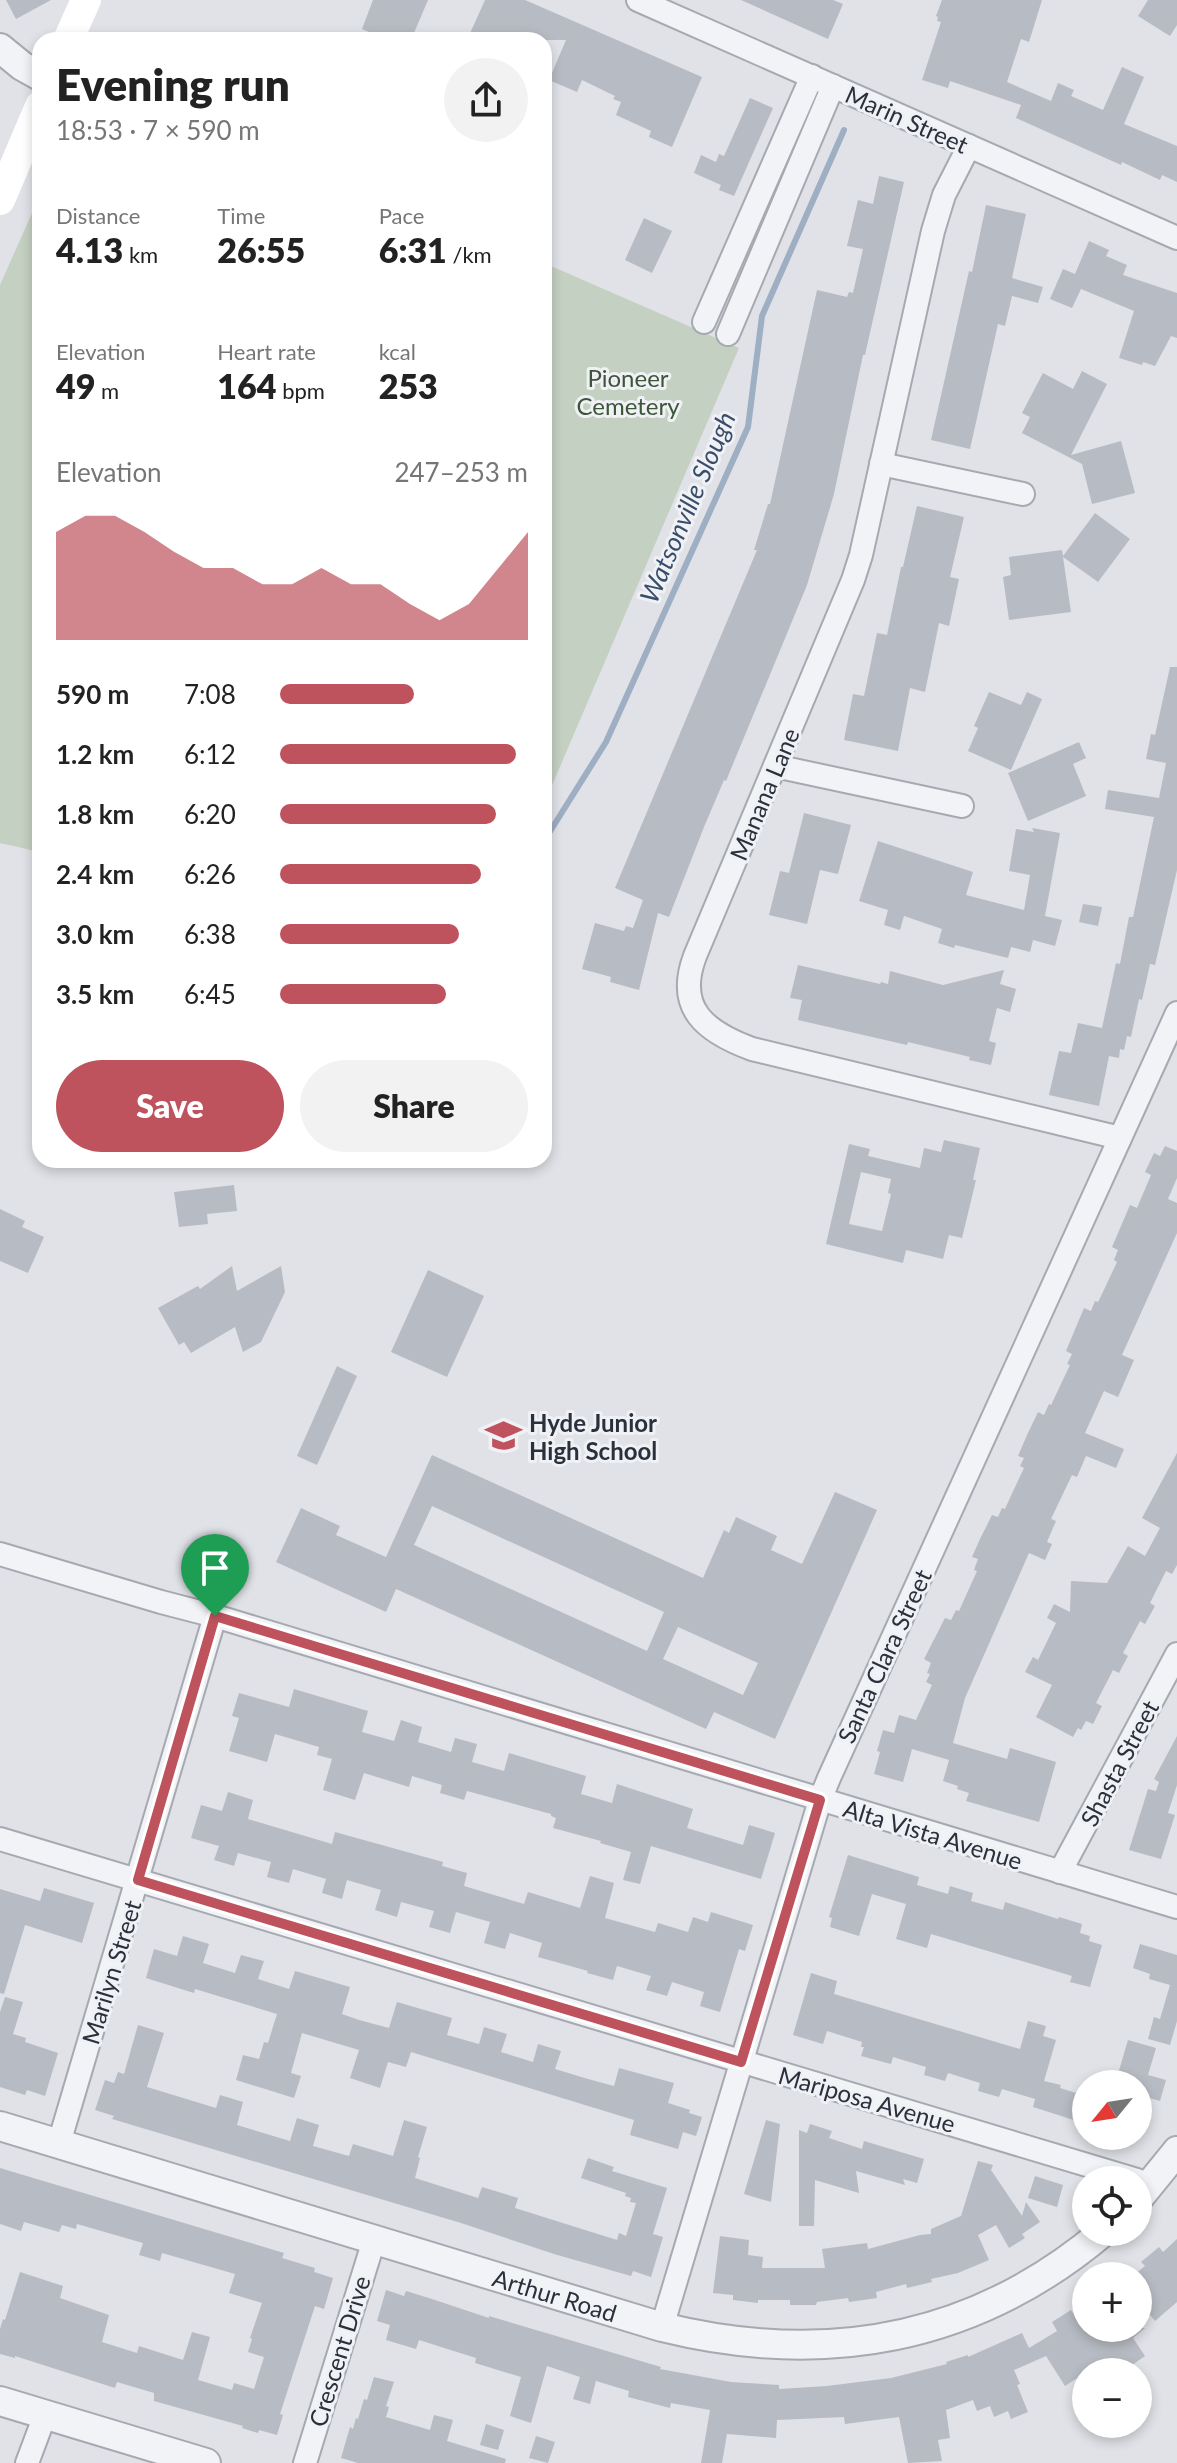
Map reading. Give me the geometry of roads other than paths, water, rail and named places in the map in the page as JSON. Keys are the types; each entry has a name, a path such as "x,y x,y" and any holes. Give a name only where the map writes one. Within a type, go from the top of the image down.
{"main road":[{"path":"72,32 86,0"},
{"path":"0,200 32,125"}],"street":[{"name":"Marin Street","path":"638,0 1177,238"},
{"path":"0,48 32,71"},
{"path":"704,322 812,76"},
{"path":"728,334 833,86"},
{"name":"Manana Lane","path":"969,146 938,213 853,580 688,974 689,992 695,1010 706,1025 720,1036 752,1049 1120,1138"},
{"path":"881,464 1023,494"},
{"path":"775,766 962,806"},
{"name":"Santa Clara Street","path":"662,2327 820,1800 1177,1013"},
{"name":"Alta Vista Avenue","path":"0,1554 1177,1907"},
{"name":"Marilyn Street","path":"59,2143 215,1616"},
{"name":"Shasta Street","path":"1060,1872 1177,1654"},
{"name":"Mariposa Avenue","path":"0,1839 741,2062 1074,2166"},
{"name":"Arthur Road","path":"0,2126 662,2327 724,2340 796,2346 840,2344 902,2335 945,2322 1013,2293 1084,2246"},
{"path":"1152,2176 1177,2151"},
{"name":"Crescent Drive","path":"305,2463 374,2240"},
{"path":"0,2401 206,2463"},
{"path":"27,2463 45,2415"}],"waterway":[{"name":"Watsonville Slough","path":"552,828 606,742 748,427 762,316 844,130"}],"place":[{"name":"Hyde Junior High School","path":"503,1436"}],"park label":[{"name":"Pioneer Cemetery","path":"628,391"}]}
